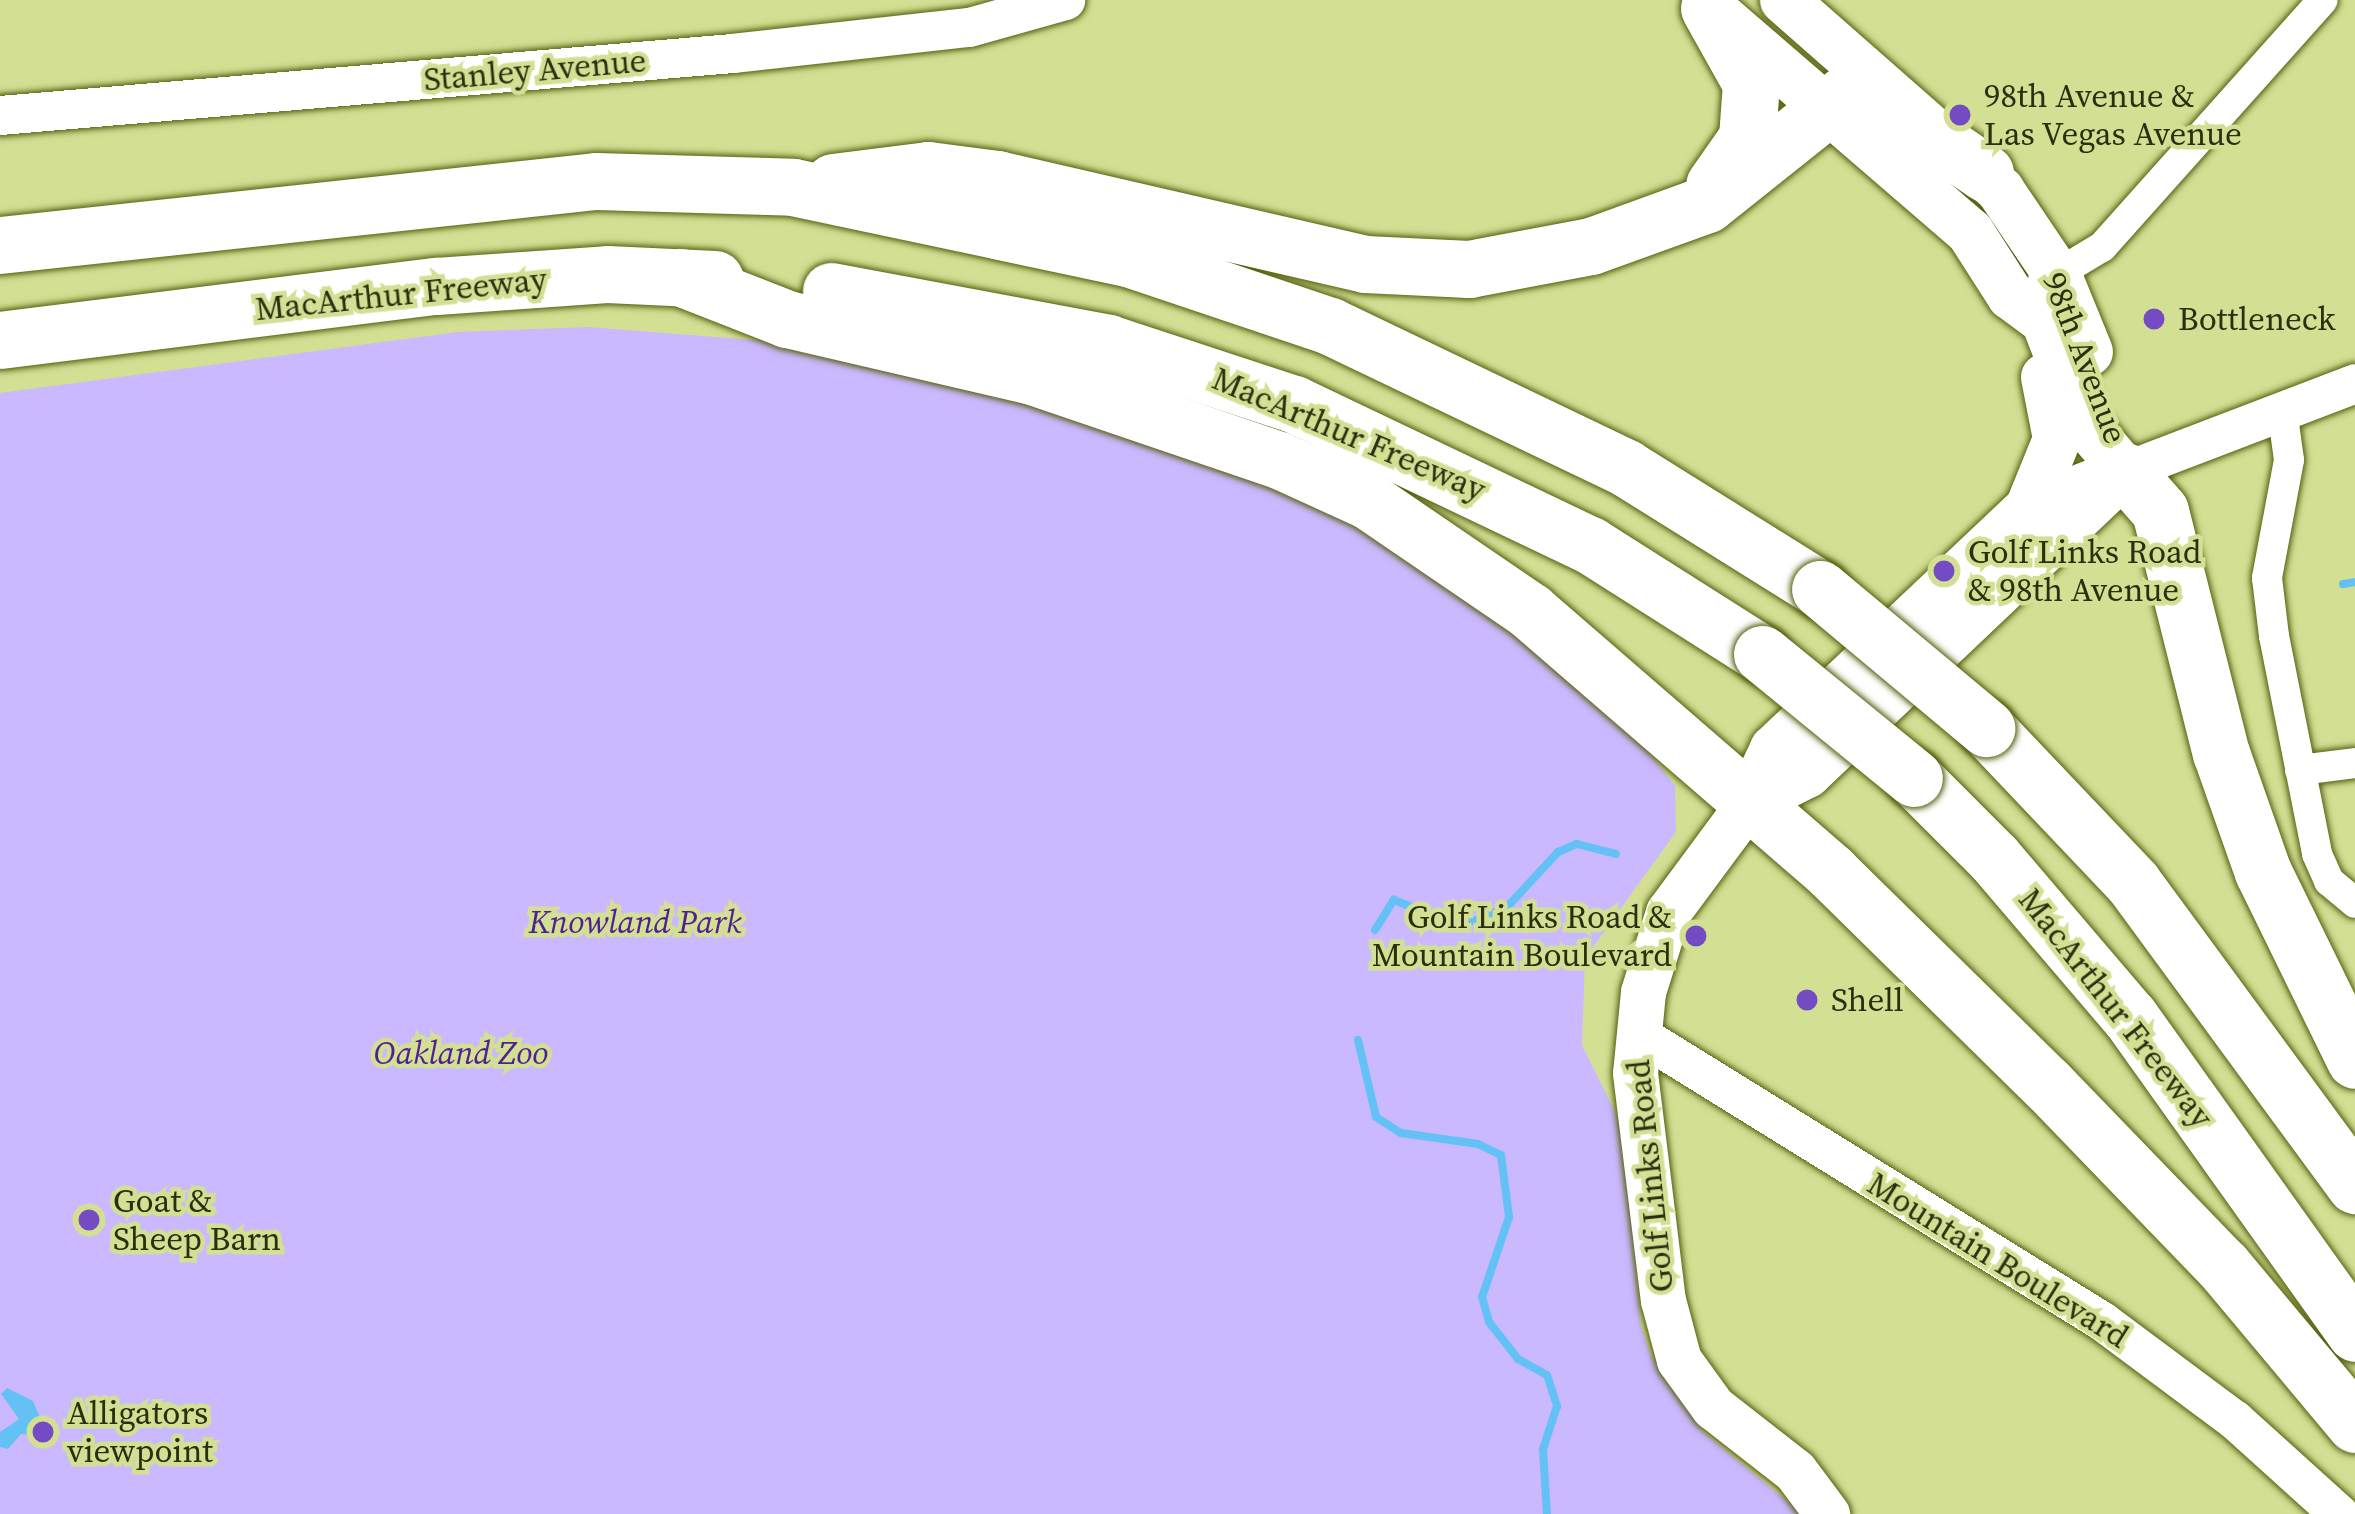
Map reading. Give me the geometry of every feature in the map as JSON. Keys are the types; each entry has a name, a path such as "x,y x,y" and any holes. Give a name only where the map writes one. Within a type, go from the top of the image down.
{"highway":[{"path":"1672,214 1722,180 1751,115 1744,64 1705,4"},
{"path":"0,244 596,181 793,187 928,170 1072,193 1365,264 1469,269 1591,246 1707,204 1824,103 1863,93 1985,173"},
{"path":"793,187 1128,258 1330,326 1626,468 1820,589 1986,728 2132,883 2355,1185"},
{"path":"680,277 787,319 1032,376 1279,460 1369,501 1531,611 1831,872 2173,1212 2355,1424"},
{"name":"MacArthur Freeway","path":"0,340 436,286 680,277 1010,320 1203,371 1498,499 1675,594 1762,654 1914,778 1994,858 2130,1017 2355,1333"},
{"path":"2125,471 2160,511 2221,753 2264,872 2355,1060"}],"main road":[{"name":"98th Avenue","path":"1784,0 1985,173 2058,276 2116,420 2125,471"},
{"name":"98th Avenue","path":"1705,4 1945,205 2011,296 2045,321 2085,424 2125,471"},
{"path":"2011,296 2056,425 2054,463 2029,508"},
{"name":"Golf Links Road","path":"1827,1514 1796,1471 1714,1408 1679,1360 1663,1300 1637,1034 1668,912 1748,804 1774,749 2029,508 2125,471"},
{"name":"Golf Links Road","path":"1748,804 1807,774 2125,471"}],"street":[{"name":"Stanley Avenue","path":"0,115 732,53 969,27 1065,0"},
{"path":"2011,296 2058,276 2102,247 2323,0"},
{"name":"Golf Links Road","path":"2125,471 2355,383"},
{"path":"2282,409 2289,460 2267,578 2317,854 2352,902"},
{"path":"2300,770 2355,763"},
{"name":"Mountain Boulevard","path":"1637,1034 2102,1321 2235,1420 2339,1514"}],"green space":[{"name":"Knowland Park","path":"588,327 792,343 933,369 1330,506 1505,626 1642,743 1675,786 1676,832 1585,958 1582,1045 1624,1130 1641,1326 1651,1355 1702,1431 1803,1514 0,1514 0,393 458,332"}],"water":[{"path":"7,1388 33,1401 41,1420 34,1435 21,1434 8,1449 0,1447 0,1432 19,1419 1,1394"}],"waterway":[{"path":"2343,584 2355,582"},
{"path":"1375,930 1394,900 1453,924 1479,920 1508,906 1558,852 1577,844 1616,854"},
{"path":"1358,1040 1376,1117 1401,1133 1478,1144 1501,1155 1509,1217 1482,1297 1489,1322 1518,1359 1547,1375 1557,1406 1543,1449 1547,1514"}],"place":[{"name":"98th Avenue & Las Vegas Avenue","path":"1960,115"},
{"name":"Bottleneck","path":"2154,319"},
{"name":"Golf Links Road & 98th Avenue","path":"1944,571"},
{"name":"Golf Links Road & Mountain Boulevard","path":"1696,936"},
{"name":"Shell","path":"1807,1000"},
{"name":"Goat & Sheep Barn","path":"89,1220"},
{"name":"Alligators viewpoint","path":"43,1432"}],"park label":[{"name":"Oakland Zoo","path":"461,1053"}]}
